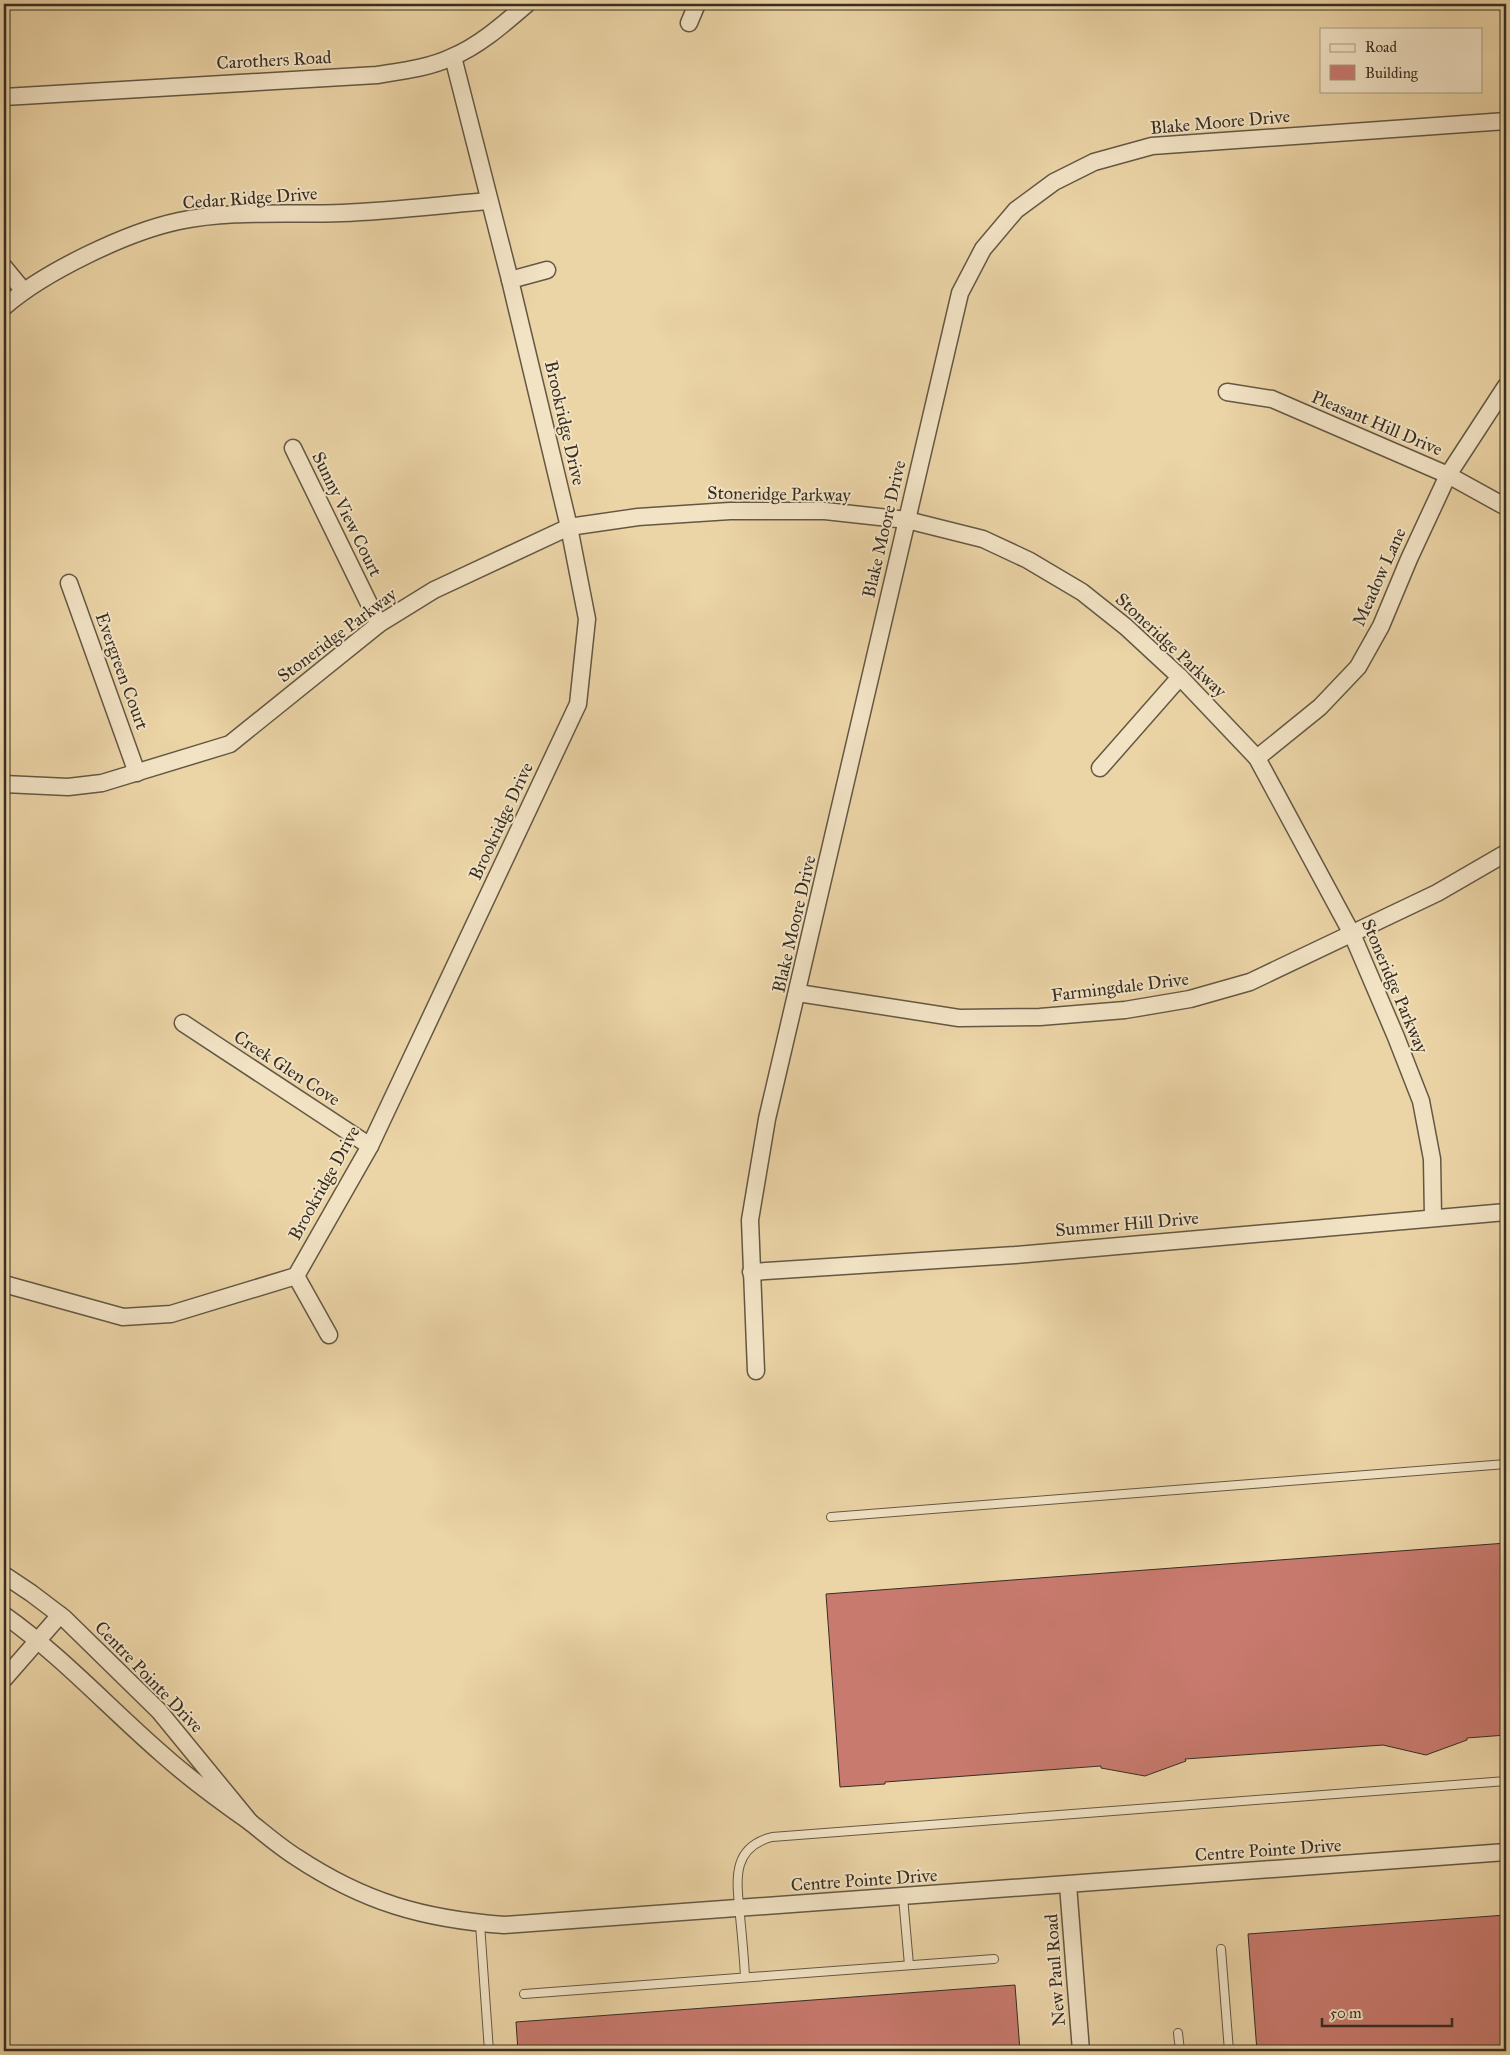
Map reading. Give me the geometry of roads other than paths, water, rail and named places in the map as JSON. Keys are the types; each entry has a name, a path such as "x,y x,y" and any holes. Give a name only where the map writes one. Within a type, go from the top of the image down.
{"street":[{"name":"Carothers Road","path":"4,97 377,75 414,69 453,57 501,26 527,4"},
{"path":"689,23 697,4"},
{"name":"Brookridge Drive","path":"296,1276 370,1146 578,704 586,619 569,527 510,280 453,57"},
{"name":"Blake Moore Drive","path":"756,1371 751,1272 752,1211 767,1119 960,293 984,249 1016,210 1054,182 1094,162 1152,146 1506,121"},
{"name":"Cedar Ridge Drive","path":"4,307 23,290 78,260 134,235 179,221 224,216 344,212 489,201"},
{"path":"4,267 23,290"},
{"path":"510,280 547,270"},
{"name":"Meadow Lane","path":"1258,758 1320,707 1358,668 1381,626 1409,558 1448,475 1506,386"},
{"name":"Pleasant Hill Drive","path":"1227,392 1272,399 1448,475 1506,507"},
{"name":"Sunny View Court","path":"293,448 379,624"},
{"name":"Stoneridge Parkway","path":"4,784 68,787 102,783 230,744 379,624 434,590 569,527 638,517 730,512 825,511 906,520 983,539 1028,560 1082,592 1126,627 1180,677 1258,758 1352,934 1421,1101 1432,1159 1433,1217"},
{"name":"Evergreen Court","path":"69,583 137,772"},
{"path":"1100,768 1180,677"},
{"name":"Farmingdale Drive","path":"798,992 959,1018 1040,1017 1125,1010 1190,999 1250,982 1437,893 1506,853"},
{"name":"Creek Glen Cove","path":"183,1023 370,1146"},
{"name":"Summer Hill Drive","path":"751,1272 1015,1255 1506,1212"},
{"path":"4,1284 123,1317 171,1314 296,1276 328,1335"},
{"name":"Centre Pointe Drive","path":"4,1575 32,1593 60,1615 159,1711 250,1822"},
{"name":"Centre Pointe Drive","path":"4,1615 38,1640 161,1754 206,1791 294,1856 357,1892 425,1916 480,1924 530,1925 1506,1852"},
{"path":"4,1679 60,1615"},
{"name":"New Paul Road","path":"1068,1885 1081,2051"}],"lane":[{"path":"831,1516 1506,1464"},
{"path":"745,1977 737,1878 741,1860 754,1844 772,1837 1506,1781"},
{"path":"903,1897 909,1966"},
{"path":"480,1924 489,2051"},
{"path":"1221,1949 1230,2051"},
{"path":"524,1994 994,1959"},
{"path":"1178,2033 1180,2051"}]}
